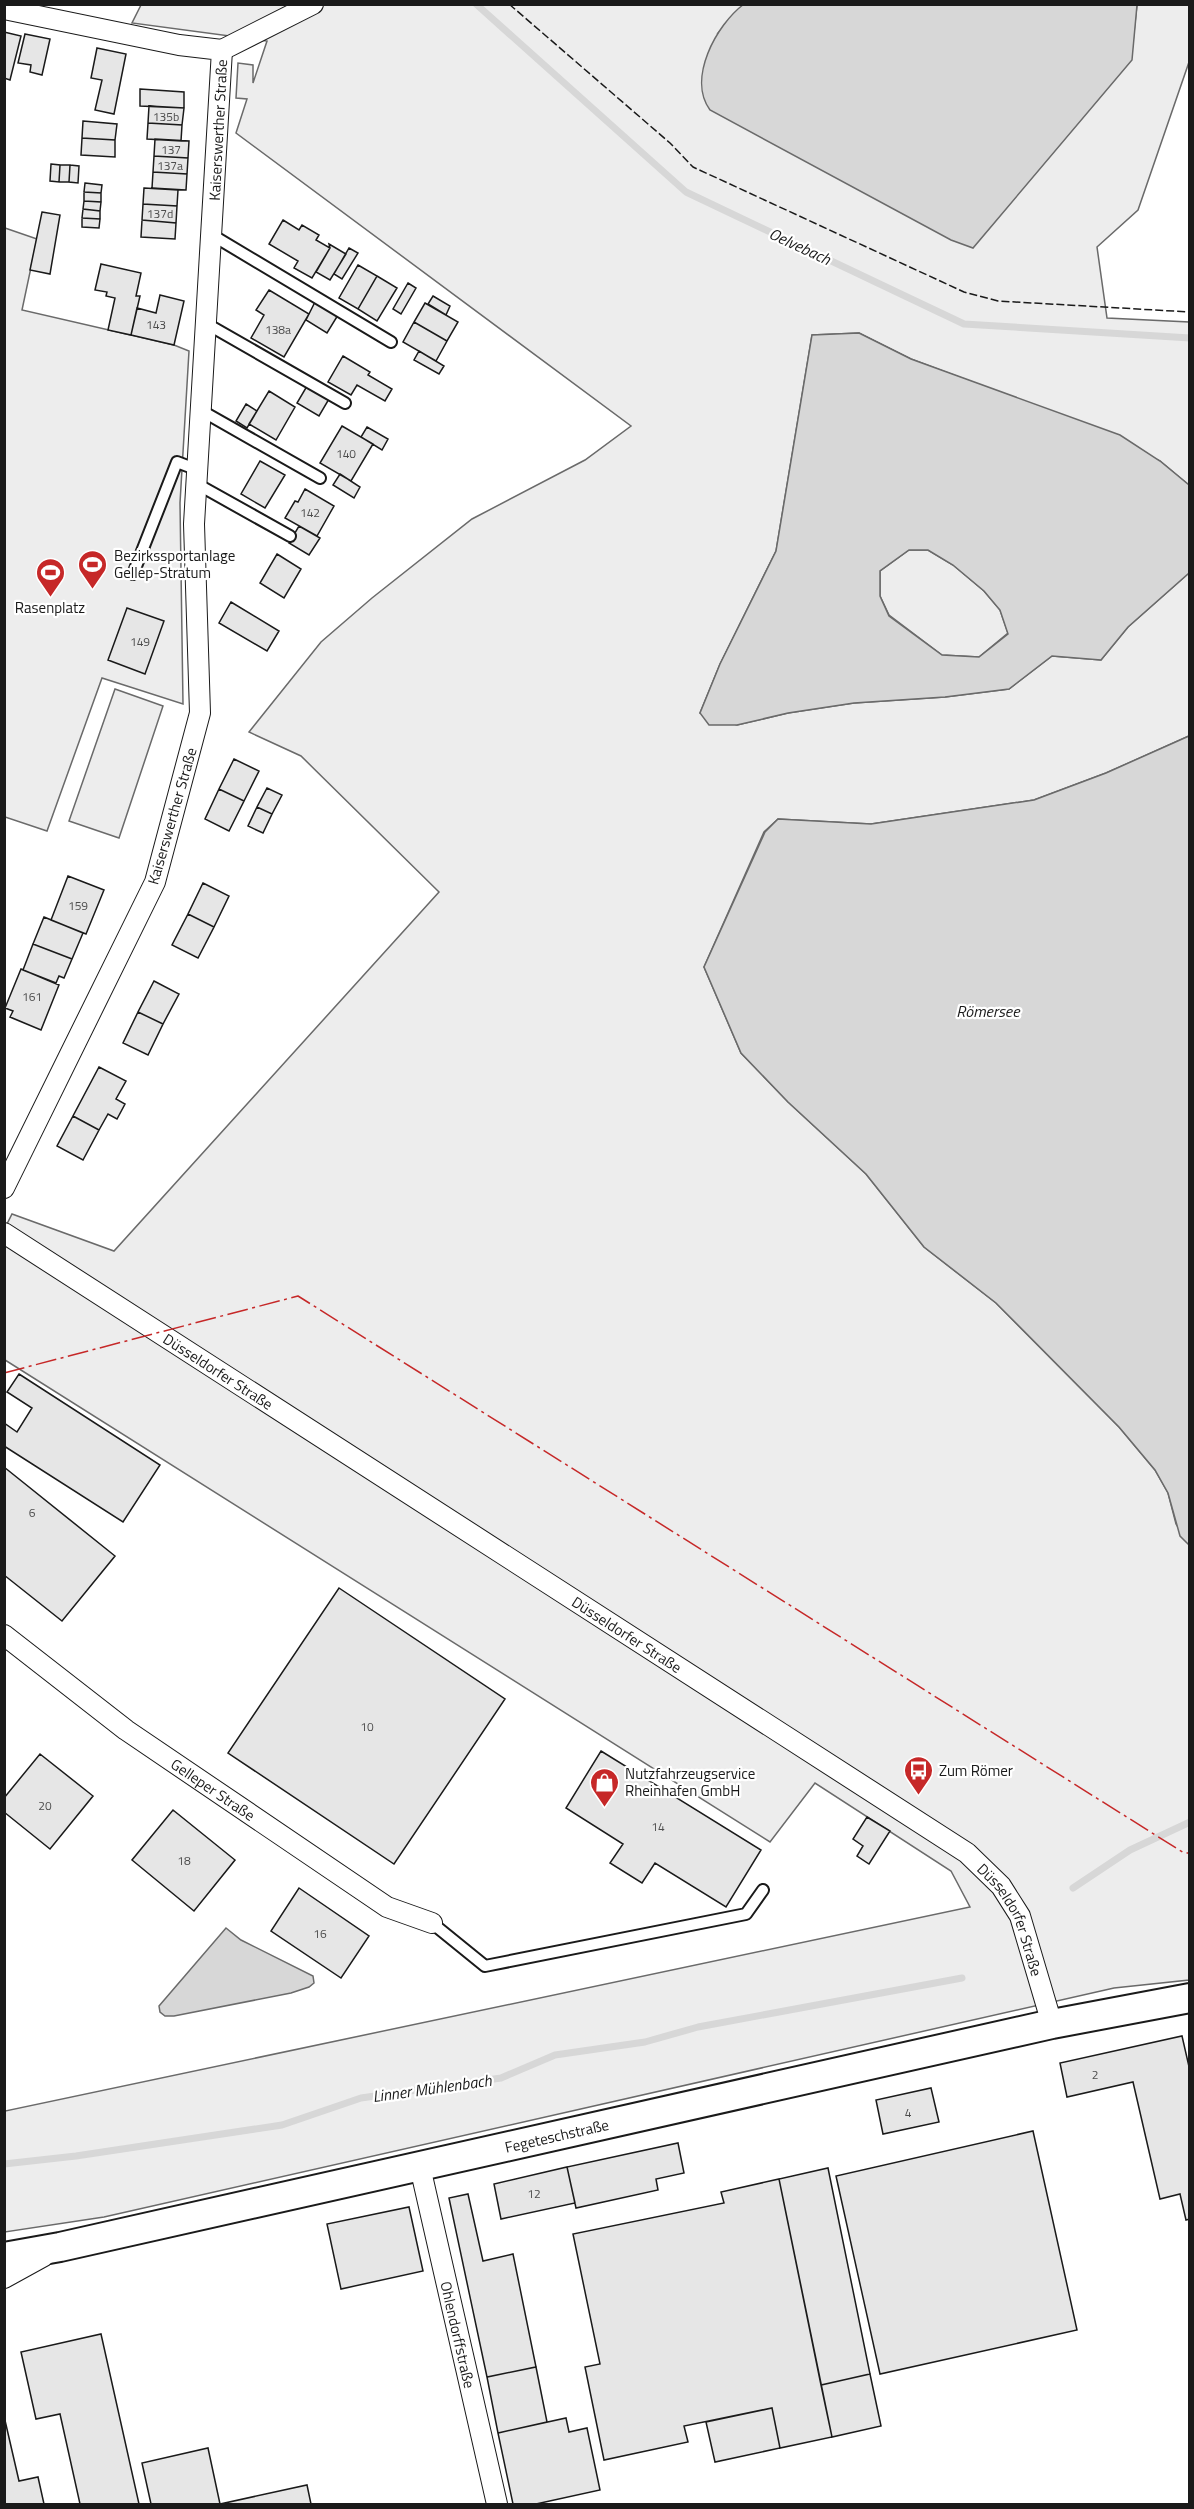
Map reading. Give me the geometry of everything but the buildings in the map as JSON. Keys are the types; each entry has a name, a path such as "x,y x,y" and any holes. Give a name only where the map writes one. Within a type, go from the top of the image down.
{"main road":[{"path":"1052,2024 1190,1998"},
{"name":"Fegeteschstraße","path":"4,2257 60,2247 420,2167 1052,2024"}],"street":[{"path":"222,50 314,4"},
{"name":"Kaiserswerther Straße","path":"4,9 179,45 222,50 194,524 200,713 155,882 4,1188"},
{"name":"Düsseldorfer Straße","path":"4,1233 967,1853 1001,1886 1020,1916 1052,2024"},
{"name":"Gelleper Straße","path":"4,1635 126,1730 387,1907 432,1923"},
{"name":"Ohlendorffstraße","path":"420,2167 497,2505"},
{"name":"Fegeteschstraße","path":"4,2278 60,2247"}],"lane":[{"path":"212,236 391,342"},
{"path":"207,324 345,403"},
{"path":"202,411 320,478"},
{"path":"133,574 177,462 290,536"},
{"path":"432,1923 485,1966 746,1914 763,1890"}],"shaded area":[{"path":"141,5 744,5 718,33 1131,60 1137,5 1189,5 1189,62 1138,210 1097,247 1107,318 1189,322 1189,485 1160,461 1036,406 911,359 859,333 812,335 776,551 720,664 700,713 737,725 788,713 854,703 945,697 1009,689 1052,656 1101,660 1128,627 1189,573 1189,736 1106,773 1034,800 871,824 778,819 764,832 704,967 741,1053 788,1102 866,1174 924,1247 996,1303 1119,1427 1155,1470 1168,1493 1176,1524 1190,1545 1189,1980 1114,1988 104,2217 5,2232 5,2111 970,1907 951,1871 815,1783 770,1842 5,1360 4,1230 12,1214 114,1251 439,892 301,756 249,732 321,642 372,598 472,519 585,460 631,426 236,133 247,99 236,98 238,63 253,65 253,83 267,41 132,23"},
{"name":"Bezirkssportanlage Gellep-Stratum","path":"5,228 37,239 22,310 174,345 189,351 180,503 183,704 102,678 47,831 5,817"},
{"path":"909,550 928,550 953,565 984,591 1000,610 1008,633 979,657 942,655 889,615 880,596 880,571"},
{"path":"115,689 163,706 119,838 69,821"}],"water":[{"path":"744,4 1137,5 1132,60 973,248 951,240 710,110 704,97 703,68 715,39 724,25"},
{"path":"859,333 911,359 1120,435 1160,461 1189,485 1189,573 1128,627 1101,660 1052,656 1009,689 945,697 854,703 788,713 737,725 709,725 700,713 720,664 776,551 812,335","holes":["909,550 928,550 953,565 984,591 1000,610 1008,634 979,657 942,655 889,616 880,596 880,571"]},
{"name":"Römersee","path":"1189,736 1189,1545 1180,1536 1168,1493 1155,1470 1119,1427 996,1303 924,1247 866,1174 788,1102 741,1053 704,967 765,832 778,819 871,824 1034,800 1106,773"},
{"path":"226,1928 241,1940 313,1976 314,1983 291,1993 165,2016 160,2012 159,2006"}],"waterway":[{"name":"Oelvebach","path":"476,4 686,192 964,324 1190,338"},
{"name":"Linner Mühlenbach","path":"1073,1888 1130,1850 1190,1822"},
{"name":"Linner Mühlenbach","path":"4,2164 76,2156 282,2125 361,2098 501,2078 555,2055 645,2042 698,2027 962,1978"}],"fence":[{"path":"509,4 670,143 693,167 964,292 998,301 1190,312"}],"power":[{"path":"4,1373 298,1296 1184,1853 1190,1853"}],"place":[{"name":"Bezirkssportanlage Gellep-Stratum","path":"93,590"},
{"name":"Rasenplatz","path":"50,598"},
{"name":"Zum Römer","path":"918,1796"},
{"name":"Nutzfahrzeugservice Rheinhafen GmbH","path":"604,1808"}]}
